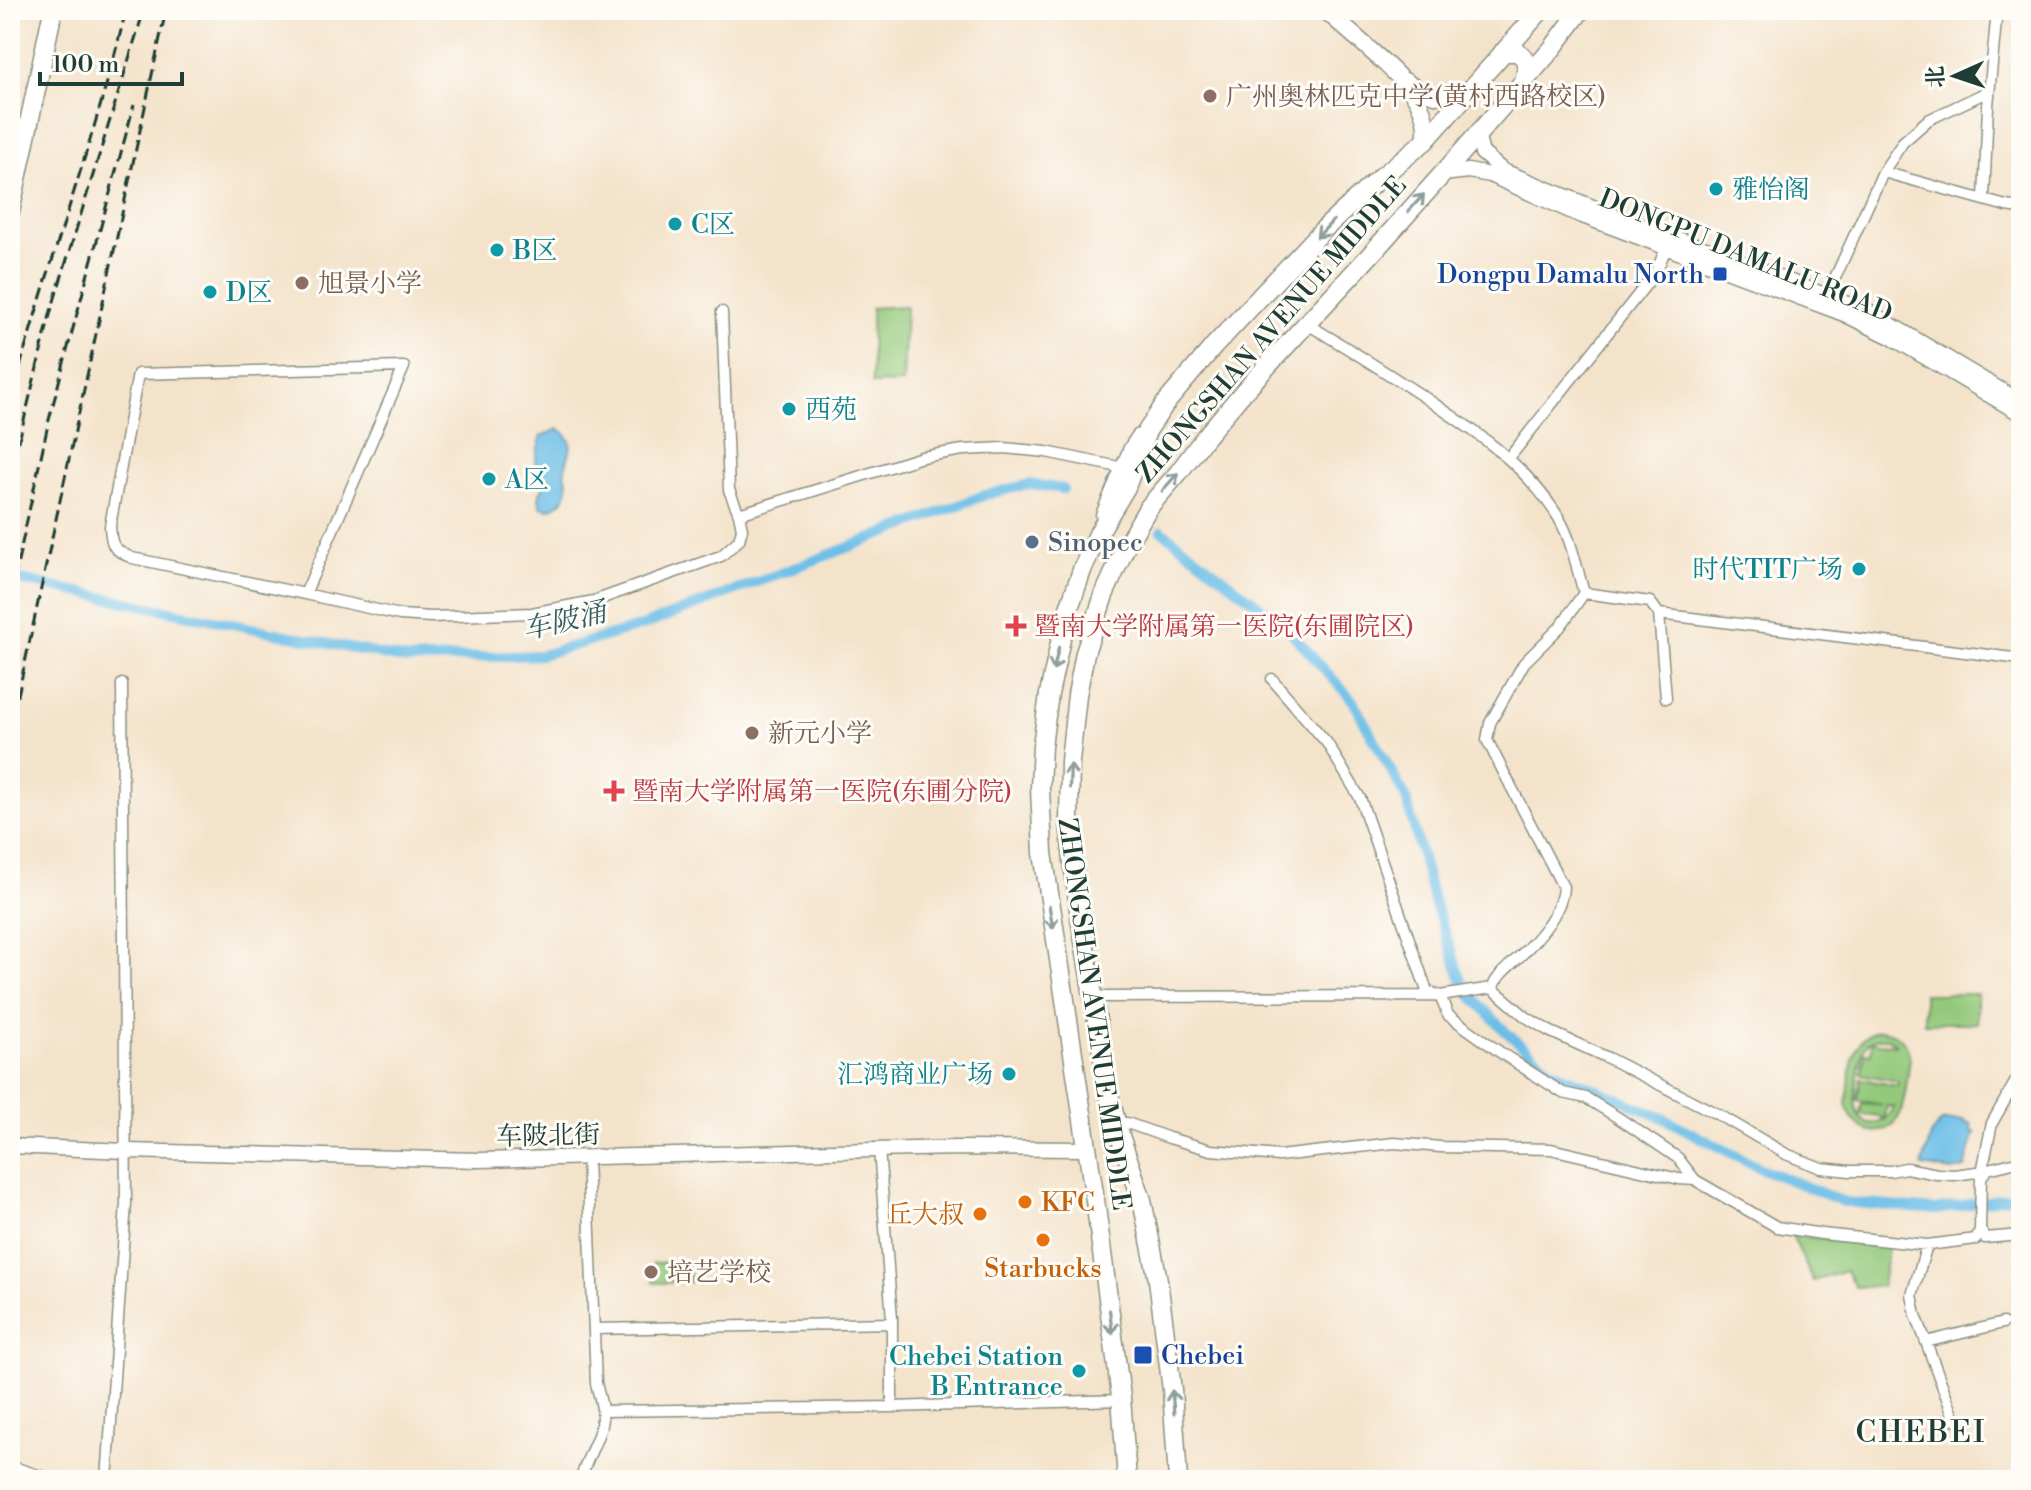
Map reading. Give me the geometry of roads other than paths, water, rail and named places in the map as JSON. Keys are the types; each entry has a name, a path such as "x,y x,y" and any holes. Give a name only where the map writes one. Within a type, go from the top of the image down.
{"highway":[{"path":"10,212 53,10"},
{"path":"1543,10 1553,26 1567,29"},
{"name":"ZHONGSHAN AVENUE MIDDLE","path":"1127,1480 1121,1400 1088,1149 1043,853 1040,788 1045,716 1073,595 1099,532 1126,487 1155,417 1214,346 1323,230 1425,141 1543,10"},
{"name":"ZHONGSHAN AVENUE MIDDLE","path":"1178,1480 1168,1354 1155,1267 1142,1200 1116,1125 1076,893 1069,821 1070,761 1081,675 1092,631 1113,575 1148,508 1237,399 1443,174 1523,83 1581,10"},
{"path":"1503,52 1517,52 1524,58 1527,72 1523,83"}],"main road":[{"path":"1325,10 1400,76 1420,105 1427,127 1425,141"}],"street":[{"path":"1984,199 1989,91 1997,10"},
{"path":"1400,76 1430,96 1449,96 1471,89"},
{"path":"1825,301 1883,172 1903,142 1928,120 1989,91"},
{"name":"DONGPU DAMALU ROAD","path":"1477,135 1482,153 1503,171 1667,246 1825,301 1873,314 2021,402"},
{"path":"1883,172 2021,208"},
{"name":"DONGPU DAMALU ROAD","path":"1443,174 1482,173 1577,214 1614,221 1825,301 2021,414"},
{"path":"1509,458 1656,272 1667,246"},
{"path":"305,594 404,367 138,374 110,526 111,543 117,551 132,558 400,615 431,617 532,613 594,601 721,556 739,540 742,529 739,514 729,490 722,312"},
{"path":"1307,324 1475,431 1509,458 1543,496 1563,526 1574,555 1584,593 1560,627 1524,663 1490,723 1487,740 1563,887 1562,898 1526,950 1496,979 1492,988"},
{"path":"1099,532 1108,501 1131,448 1155,417"},
{"path":"739,514 922,457 963,450 1033,450 1124,468"},
{"path":"1584,593 1650,602 1659,614 1666,698"},
{"path":"1659,614 2021,659"},
{"path":"1272,679 1327,743 1360,798 1427,991 1440,996 1448,1015 1563,1093 1586,1098 1617,1117 1678,1158 1695,1180 1777,1227 1927,1245 1976,1239 1980,1230 1981,1177 1992,1123 2021,1072"},
{"path":"107,1480 126,1203 122,684"},
{"path":"1093,997 1440,996 1492,988 1526,1017 1549,1031 1713,1111 1786,1154 1821,1168 1850,1171 1906,1168 1954,1175 1977,1172 1981,1177"},
{"path":"1116,1125 1127,1123 1211,1150 1279,1156 1394,1143 1551,1149 1695,1180"},
{"name":"车陂北街","path":"10,1146 479,1160 879,1149 1088,1149"},
{"path":"879,1149 892,1323 892,1407"},
{"path":"581,1480 601,1426 603,1411 596,1383 587,1158"},
{"path":"1981,1177 1988,1169 2021,1161"},
{"path":"1980,1230 1985,1238 2021,1235"},
{"path":"1927,1245 1912,1295 1916,1315 1955,1420"},
{"path":"594,1329 892,1323"},
{"path":"1926,1342 2003,1323"},
{"path":"603,1411 1121,1400"},
{"path":"10,1468 46,1480"}],"water":[{"path":"559,429 570,442 565,470 568,490 562,501 548,509 541,507 539,501 544,481 536,465 536,456 541,436"},
{"path":"1965,1120 1965,1124 1971,1123 1972,1132 1975,1132 1965,1168 1952,1171 1922,1166 1932,1133 1942,1121"}],"waterway":[{"name":"车陂涌","path":"10,578 407,660 541,655 642,626 985,495 1029,484 1063,489"},
{"path":"1162,531 1282,623 1353,701 1406,798 1433,899 1465,989 1506,1032 1551,1070 1659,1116 1760,1168 1844,1202 1936,1210 2021,1195"}],"railway":[{"path":"10,403 126,10"},
{"path":"10,477 51,311 144,10"},
{"path":"10,732 166,10"},
{"path":"10,598 49,420 134,105"}],"place":[{"name":"广州奥林匹克中学(黄村西路校区)","path":"1210,96"},
{"name":"雅怡阁","path":"1716,189"},
{"name":"C区","path":"675,224"},
{"name":"B区","path":"497,250"},
{"name":"Dongpu Damalu North","path":"1720,274"},
{"name":"旭景小学","path":"302,283"},
{"name":"D区","path":"210,292"},
{"name":"西苑","path":"789,409"},
{"name":"A区","path":"489,479"},
{"name":"Sinopec","path":"1032,542"},
{"name":"时代TIT广场","path":"1859,569"},
{"name":"暨南大学附属第一医院(东圃院区)","path":"1016,626"},
{"name":"新元小学","path":"752,733"},
{"name":"暨南大学附属第一医院(东圃分院)","path":"614,791"},
{"name":"汇鸿商业广场","path":"1009,1074"},
{"name":"KFC","path":"1025,1202"},
{"name":"丘大叔","path":"980,1214"},
{"name":"Starbucks","path":"1043,1240"},
{"name":"培艺学校","path":"651,1272"},
{"name":"Chebei","path":"1143,1355"},
{"name":"Chebei Station B Entrance","path":"1079,1371"}],"district":[{"name":"CHEBEI","path":"1921,1432"}]}
